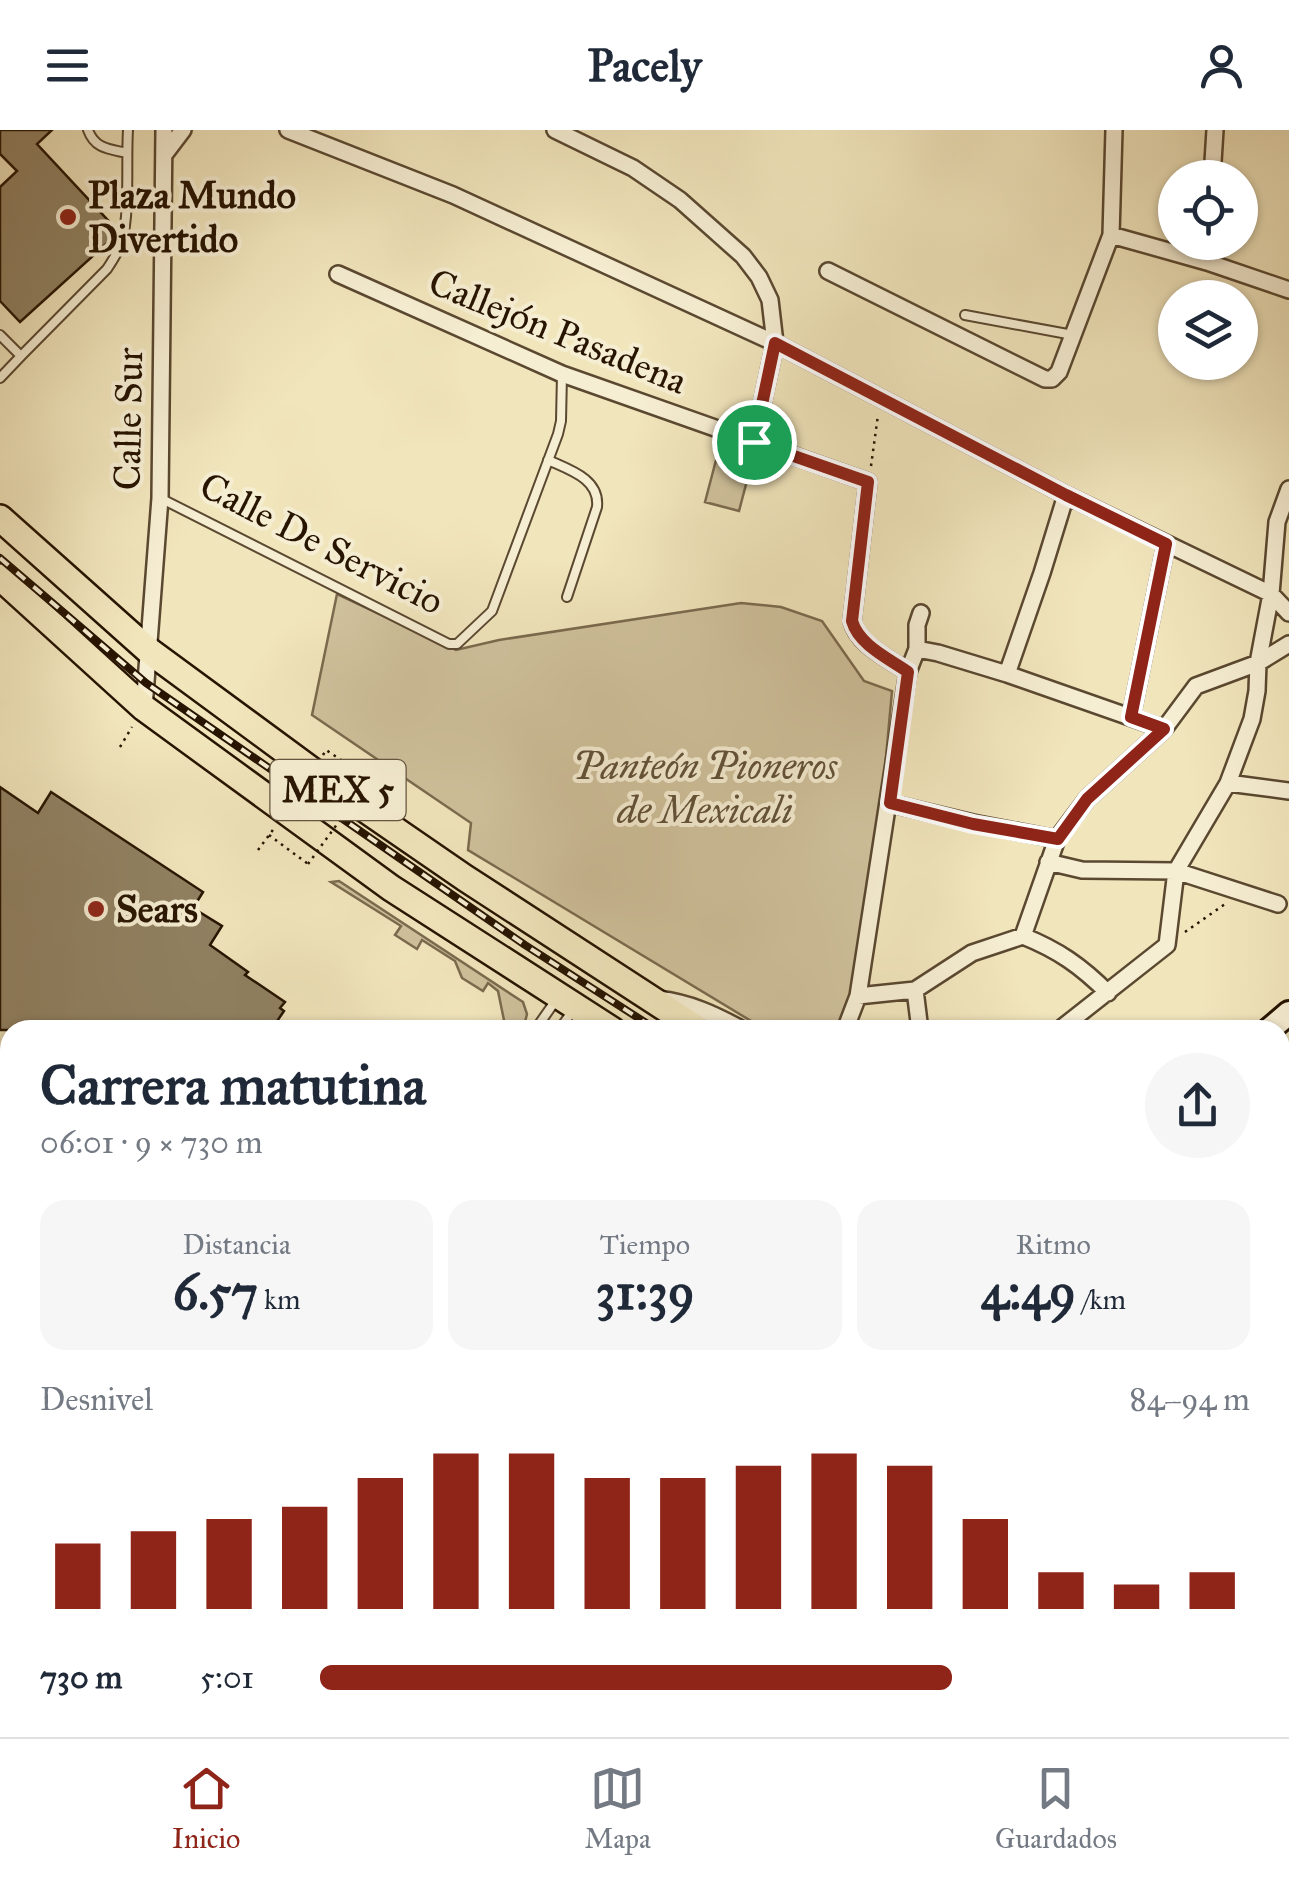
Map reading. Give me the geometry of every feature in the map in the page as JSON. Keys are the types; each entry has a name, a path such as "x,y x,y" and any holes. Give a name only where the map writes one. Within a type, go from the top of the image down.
{"main road":[{"name":"MEX 5","path":"0,518 148,650 356,803 684,1020"},
{"name":"MEX 5","path":"0,577 144,708 391,888 596,1020"}],"street":[{"name":"Calle Sur","path":"144,708 160,498 164,130"},
{"path":"164,155 184,130"},
{"path":"288,130 452,196 775,343 1066,495 1271,594 1289,613"},
{"path":"555,130 633,168 680,200 743,256 759,277 770,300 775,343 754,442"},
{"path":"828,271 1045,380 1052,379 1059,372 1111,235 1114,130"},
{"path":"1213,160 1215,130"},
{"path":"1111,235 1289,290"},
{"name":"Callejón Pasadena","path":"338,274 562,374 868,482"},
{"path":"868,482 854,631 908,672"},
{"path":"1072,1020 1167,944 1176,872 1228,783 1252,720 1271,594 1276,522 1289,489"},
{"path":"1007,674 1066,495"},
{"path":"1131,717 1166,544"},
{"path":"849,1020 858,996 908,672 917,649 916,626 921,613"},
{"path":"1023,936 1058,839 1087,799 1164,729 1196,686 1258,663 1289,644"},
{"path":"917,649 1007,674 1164,729"},
{"path":"1228,783 1289,791"},
{"path":"890,803 973,824 1058,839"},
{"path":"1048,862 1082,870 1176,872 1278,904"},
{"path":"858,996 915,990 972,953 1023,936 1081,967 1108,993"},
{"path":"915,990 919,1020"},
{"path":"648,997 686,1003 724,1020"}],"lane":[{"path":"88,130 94,142 103,148 126,153"},
{"path":"0,378 108,268 117,254 125,222 128,130"},
{"path":"965,315 1073,335"},
{"path":"0,335 21,356"},
{"name":"Calle De Servicio","path":"160,498 449,644 457,644 492,612 560,422 562,374"},
{"path":"548,460 582,476 598,494 567,597"},
{"path":"547,1020 567,1002"},
{"path":"562,1020 567,1002"}],"path":[{"path":"868,482 880,398"},
{"path":"120,747 144,708"},
{"path":"269,835 308,864 370,780 326,750"},
{"path":"258,850 285,811"},
{"path":"1167,944 1241,893"}],"green space":[{"path":"720,445 754,454 739,511 705,502"},
{"name":"Panteón Pioneros de Mexicali","path":"337,594 456,650 741,603 781,607 822,621 864,681 892,691 878,845 854,994 845,1020 749,1020 468,850 471,823 312,715"},
{"path":"339,881 523,1002 526,1020 504,1020 498,991 488,983 483,991 462,978 455,961 422,940 417,949 395,935 401,926 331,882"}],"building":[{"path":"0,130 52,130 37,144 117,230 20,322 0,301 0,187 17,171 0,154"},
{"name":"Sears","path":"0,787 38,813 51,792 203,892 193,908 222,926 210,945 285,1002 278,1020 0,1020"}],"railway":[{"path":"0,558 146,683 525,945 641,1020"}],"place":[{"name":"Plaza Mundo Divertido","path":"68,217"},
{"name":"Sears","path":"96,909"}],"route":[{"path":"775,343 1166,544 1131,717 1164,729 1087,799 1058,839 973,824 890,803 908,672 854,631 851,611 868,482 754,442 775,343"}]}
